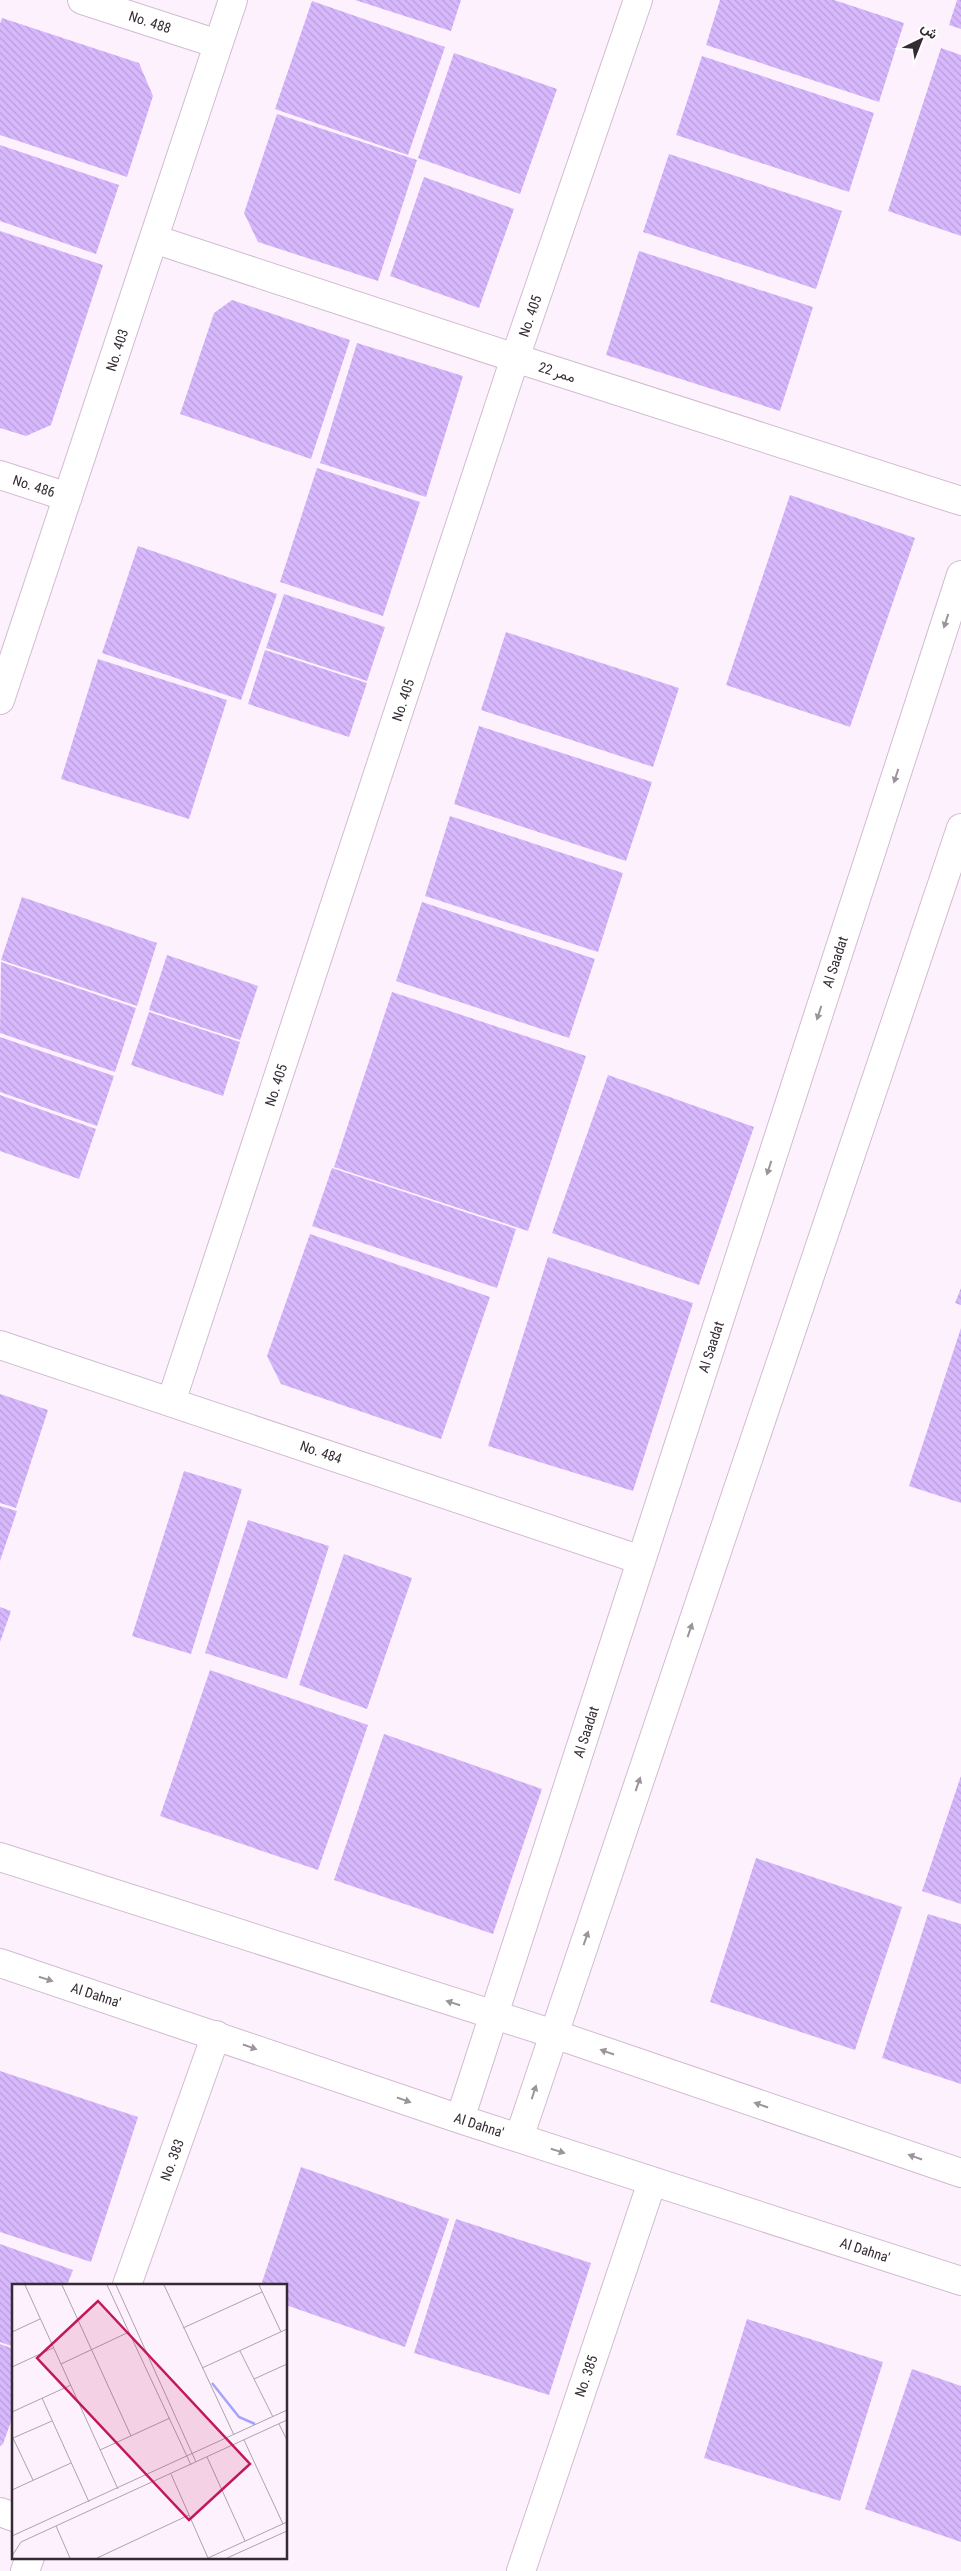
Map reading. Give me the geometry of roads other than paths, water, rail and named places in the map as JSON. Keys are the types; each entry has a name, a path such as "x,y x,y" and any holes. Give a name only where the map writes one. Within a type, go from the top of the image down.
{"street":[{"name":"No. 488","path":"82,0 218,44"},
{"name":"No. 403","path":"0,700 233,0"},
{"name":"No. 405","path":"171,1402 515,358 638,0"},
{"name":"ممر 22","path":"154,239 515,358 961,501"},
{"name":"No. 486","path":"0,475 68,497"},
{"name":"Al Saadat","path":"460,2119 961,575"},
{"path":"519,2138 961,828"},
{"name":"No. 484","path":"0,1345 642,1560"},
{"path":"0,1857 554,2034 961,2173"},
{"name":"Al Dahna'","path":"0,1963 460,2119 961,2281"},
{"name":"No. 383","path":"127,2284 216,2035"},
{"name":"No. 385","path":"520,2571 652,2182"},
{"path":"0,2512 12,2516"},
{"path":"25,2571 30,2558"}]}
